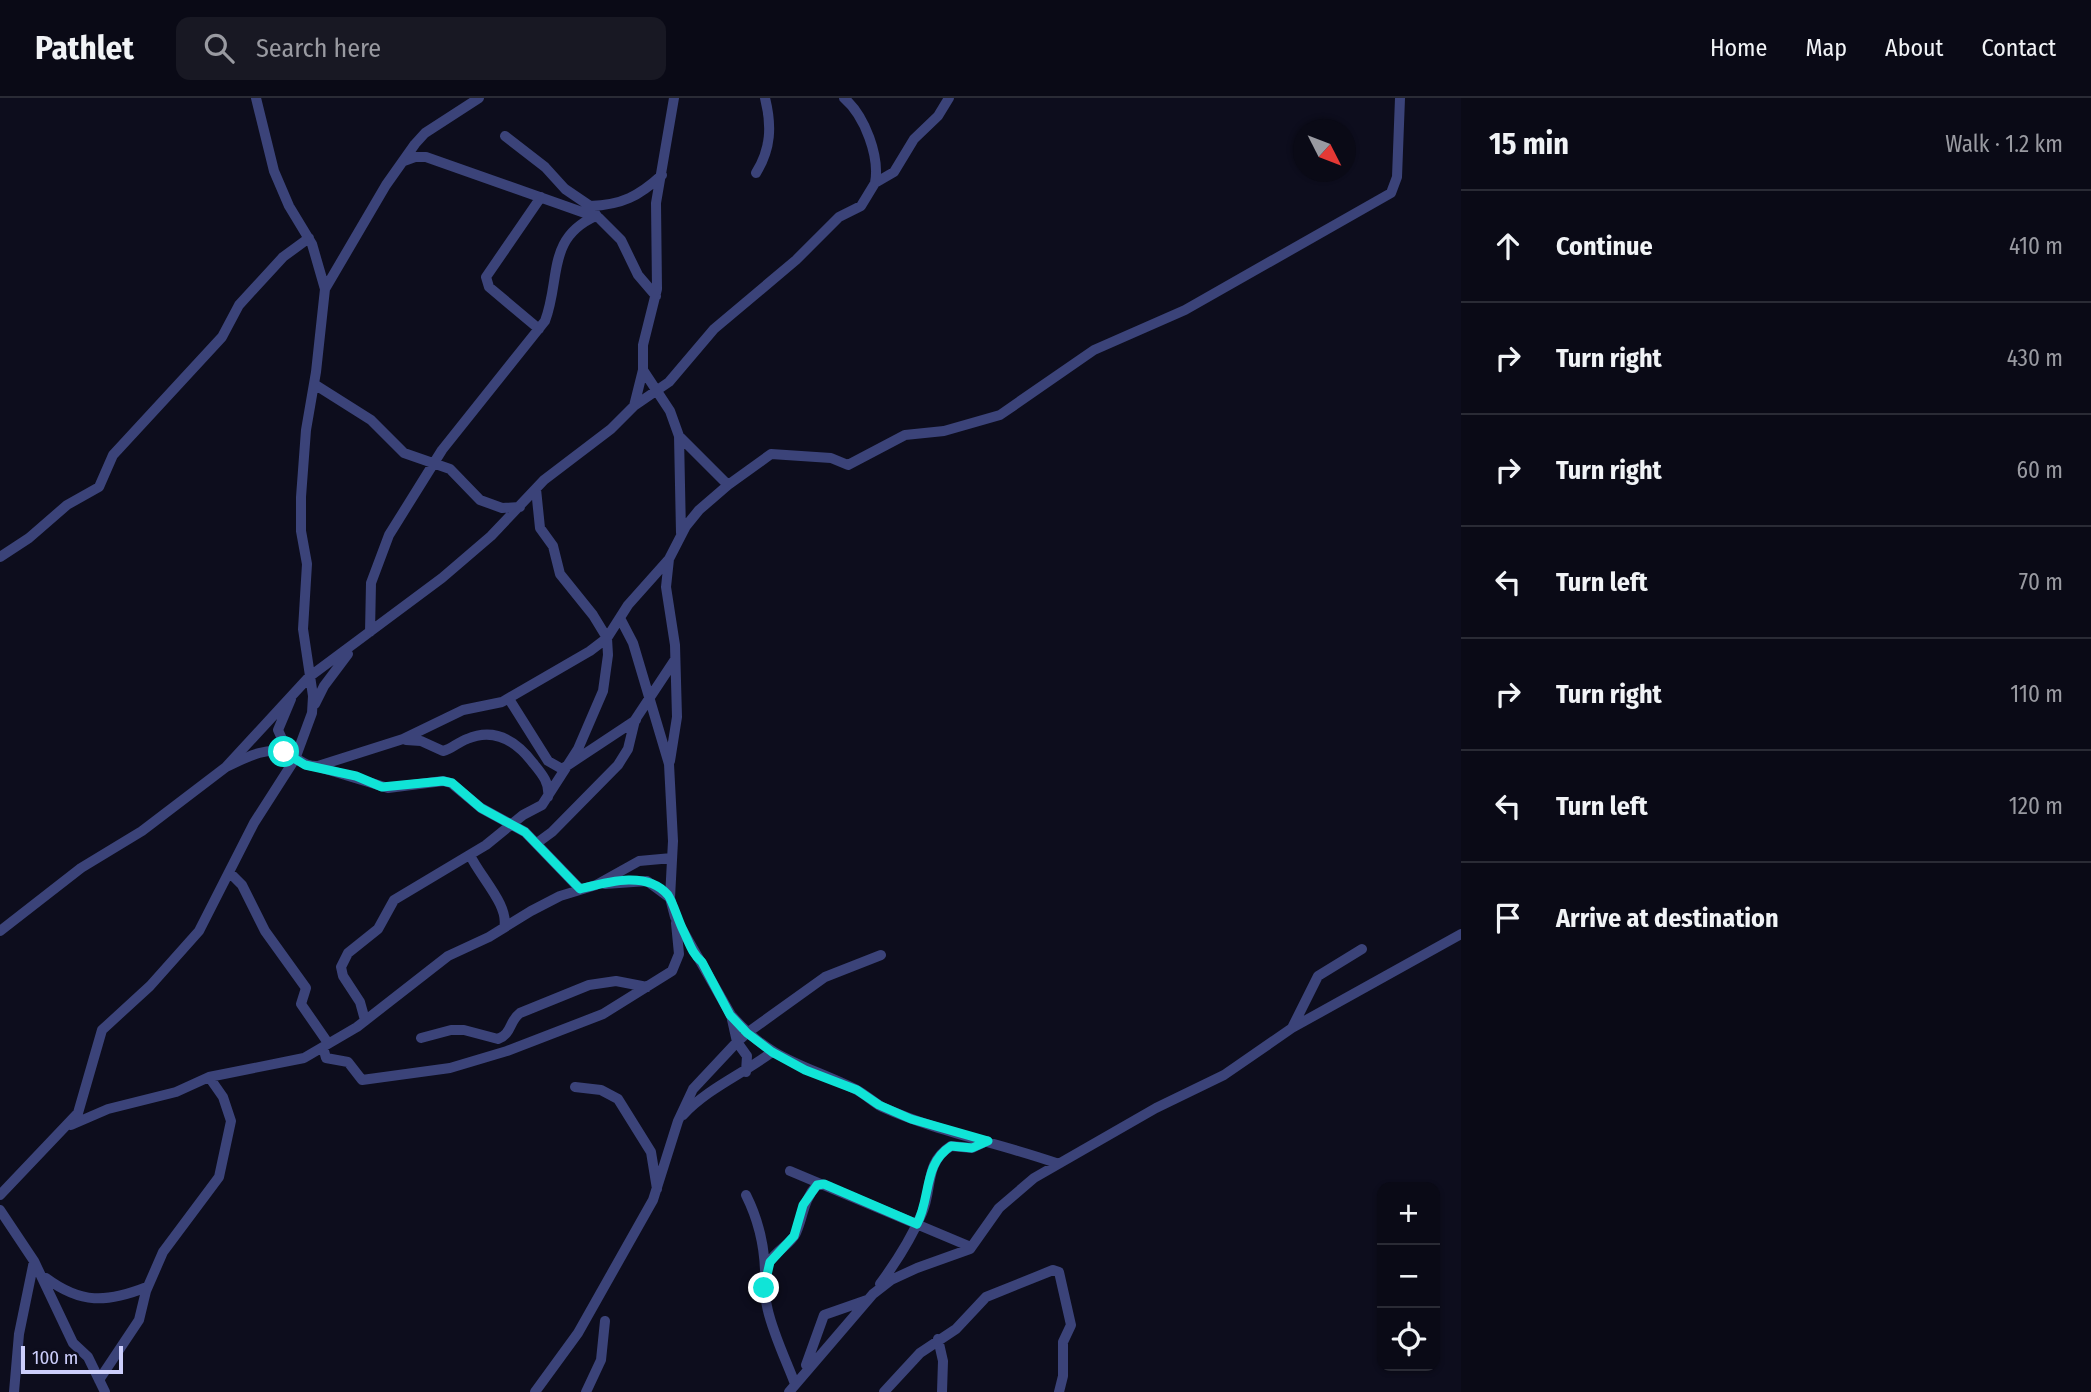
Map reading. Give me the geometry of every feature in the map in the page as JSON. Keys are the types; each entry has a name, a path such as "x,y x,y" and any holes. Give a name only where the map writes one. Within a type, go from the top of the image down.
{"street":[{"path":"256,98 274,171 289,206 309,237 325,289 305,438 301,516 307,565 303,629 309,677 314,691 312,710"},
{"path":"325,289 401,162 425,133 479,98"},
{"path":"634,406 643,370 641,356 656,296 655,220 674,98"},
{"path":"755,173 768,152 770,139 765,98"},
{"path":"0,931 81,868 142,831 226,767 309,677 468,556 536,489 611,429 634,406 669,382 728,316 796,260 839,217 861,206 875,183 877,157 860,116 844,98"},
{"path":"875,183 894,172 914,139 938,116 948,98"},
{"path":"318,766 403,739 452,714 509,699 567,666 607,638 620,618 669,559 681,536 705,503 771,454 831,458 848,465 854,464 880,446 905,435 944,431 1000,415 1094,350 1167,319 1391,193 1395,187 1400,98"},
{"path":"505,136 545,167 568,192 590,206 621,240 638,275 656,296"},
{"path":"401,162 415,156 426,158 598,217"},
{"path":"590,206 624,203 644,192 662,175"},
{"path":"539,329 489,287 486,277 541,197"},
{"path":"370,632 372,583 378,558 392,530 435,461 539,329 551,305 556,264 566,238 580,223 598,217"},
{"path":"0,557 29,538 67,505 99,486 113,455 222,337 239,305 283,257 309,237"},
{"path":"643,370 670,411 679,436 681,536"},
{"path":"314,384 371,420 404,453 435,461 454,473 480,500 502,508 520,507"},
{"path":"679,436 728,485"},
{"path":"365,1020 360,1002 343,976 341,967 348,953 378,929 394,900 470,855 538,808 567,768 603,691 608,655 607,638 593,615 561,575 553,546 540,528 536,489"},
{"path":"229,873 242,886 265,930 303,984 306,990 301,1004 326,1045 326,1058 348,1062 362,1080 432,1071 507,1051 603,1014 665,977 676,964 679,947 670,898 672,858 669,764 677,717 674,635 666,587 669,559"},
{"path":"620,618 633,643 669,764"},
{"path":"0,1195 68,1126 82,1106 102,1030 150,986 199,931 254,823 292,756 324,686 357,642"},
{"path":"537,842 552,832 618,765 628,749 635,720 649,695 674,661"},
{"path":"296,690 278,730 278,737 292,756 305,765 318,766 388,788 448,781 481,808 514,823 537,842 580,889"},
{"path":"509,699 548,761 558,768 567,768 635,720 655,712"},
{"path":"403,739 421,741 443,751 470,737 505,737 523,750 546,779 548,797"},
{"path":"226,767 254,754 292,756"},
{"path":"470,855 484,882 505,910 504,928"},
{"path":"596,885 639,861 672,858"},
{"path":"68,1126 100,1111 160,1097 209,1077 295,1061 365,1020 448,956 546,903 580,889 647,881 670,898"},
{"path":"675,917 730,1015 747,1033 772,1052 805,1070 857,1090 890,1110 948,1131 1056,1163"},
{"path":"803,1375 824,1315 871,1297 891,1280 971,1247 999,1208 1056,1163 1224,1075 1292,1028 1461,933"},
{"path":"1292,1028 1318,976 1362,949"},
{"path":"535,1392 578,1333 657,1192 678,1121 693,1088 747,1033 825,977 881,955"},
{"path":"421,1038 451,1030 464,1030 498,1039 508,1033 513,1018 520,1013 572,990 616,981 647,987"},
{"path":"730,1015 737,1042 747,1056 746,1072"},
{"path":"678,1121 700,1098 746,1072 772,1052"},
{"path":"101,1375 139,1320 147,1287 166,1248 219,1177 232,1121 223,1097 209,1077"},
{"path":"575,1087 601,1090 618,1099 651,1152 657,1192"},
{"path":"792,1388 871,1297 896,1262 924,1208 935,1160 951,1146 972,1148 988,1141"},
{"path":"790,1171 817,1185 824,1184 971,1247"},
{"path":"765,1277 770,1262 794,1236 803,1205 817,1185"},
{"path":"746,1195 756,1215 764,1250 765,1301 792,1388"},
{"path":"0,1210 44,1276 73,1343 101,1375 105,1392"},
{"path":"14,1392 21,1322 34,1261"},
{"path":"884,1392 898,1373 938,1339 956,1329 988,1296 1006,1292 1044,1272 1059,1272 1072,1325 1063,1342 1063,1376 1059,1392"},
{"path":"44,1276 66,1293 84,1299 110,1298 147,1287"},
{"path":"586,1392 601,1360 605,1321"},
{"path":"938,1339 943,1361 942,1392"}],"route":[{"path":"284,752 305,765 356,776 382,787 396,788 448,781 481,808 505,818 525,832 558,863 580,889 638,880 654,884 670,898 675,917 695,956 702,962 730,1015 747,1033 786,1060 857,1090 879,1105 911,1119 988,1141 972,1148 951,1146 935,1160 927,1185 924,1208 917,1224 824,1184 817,1185 803,1205 794,1236 778,1250 770,1262 764,1288"}]}
